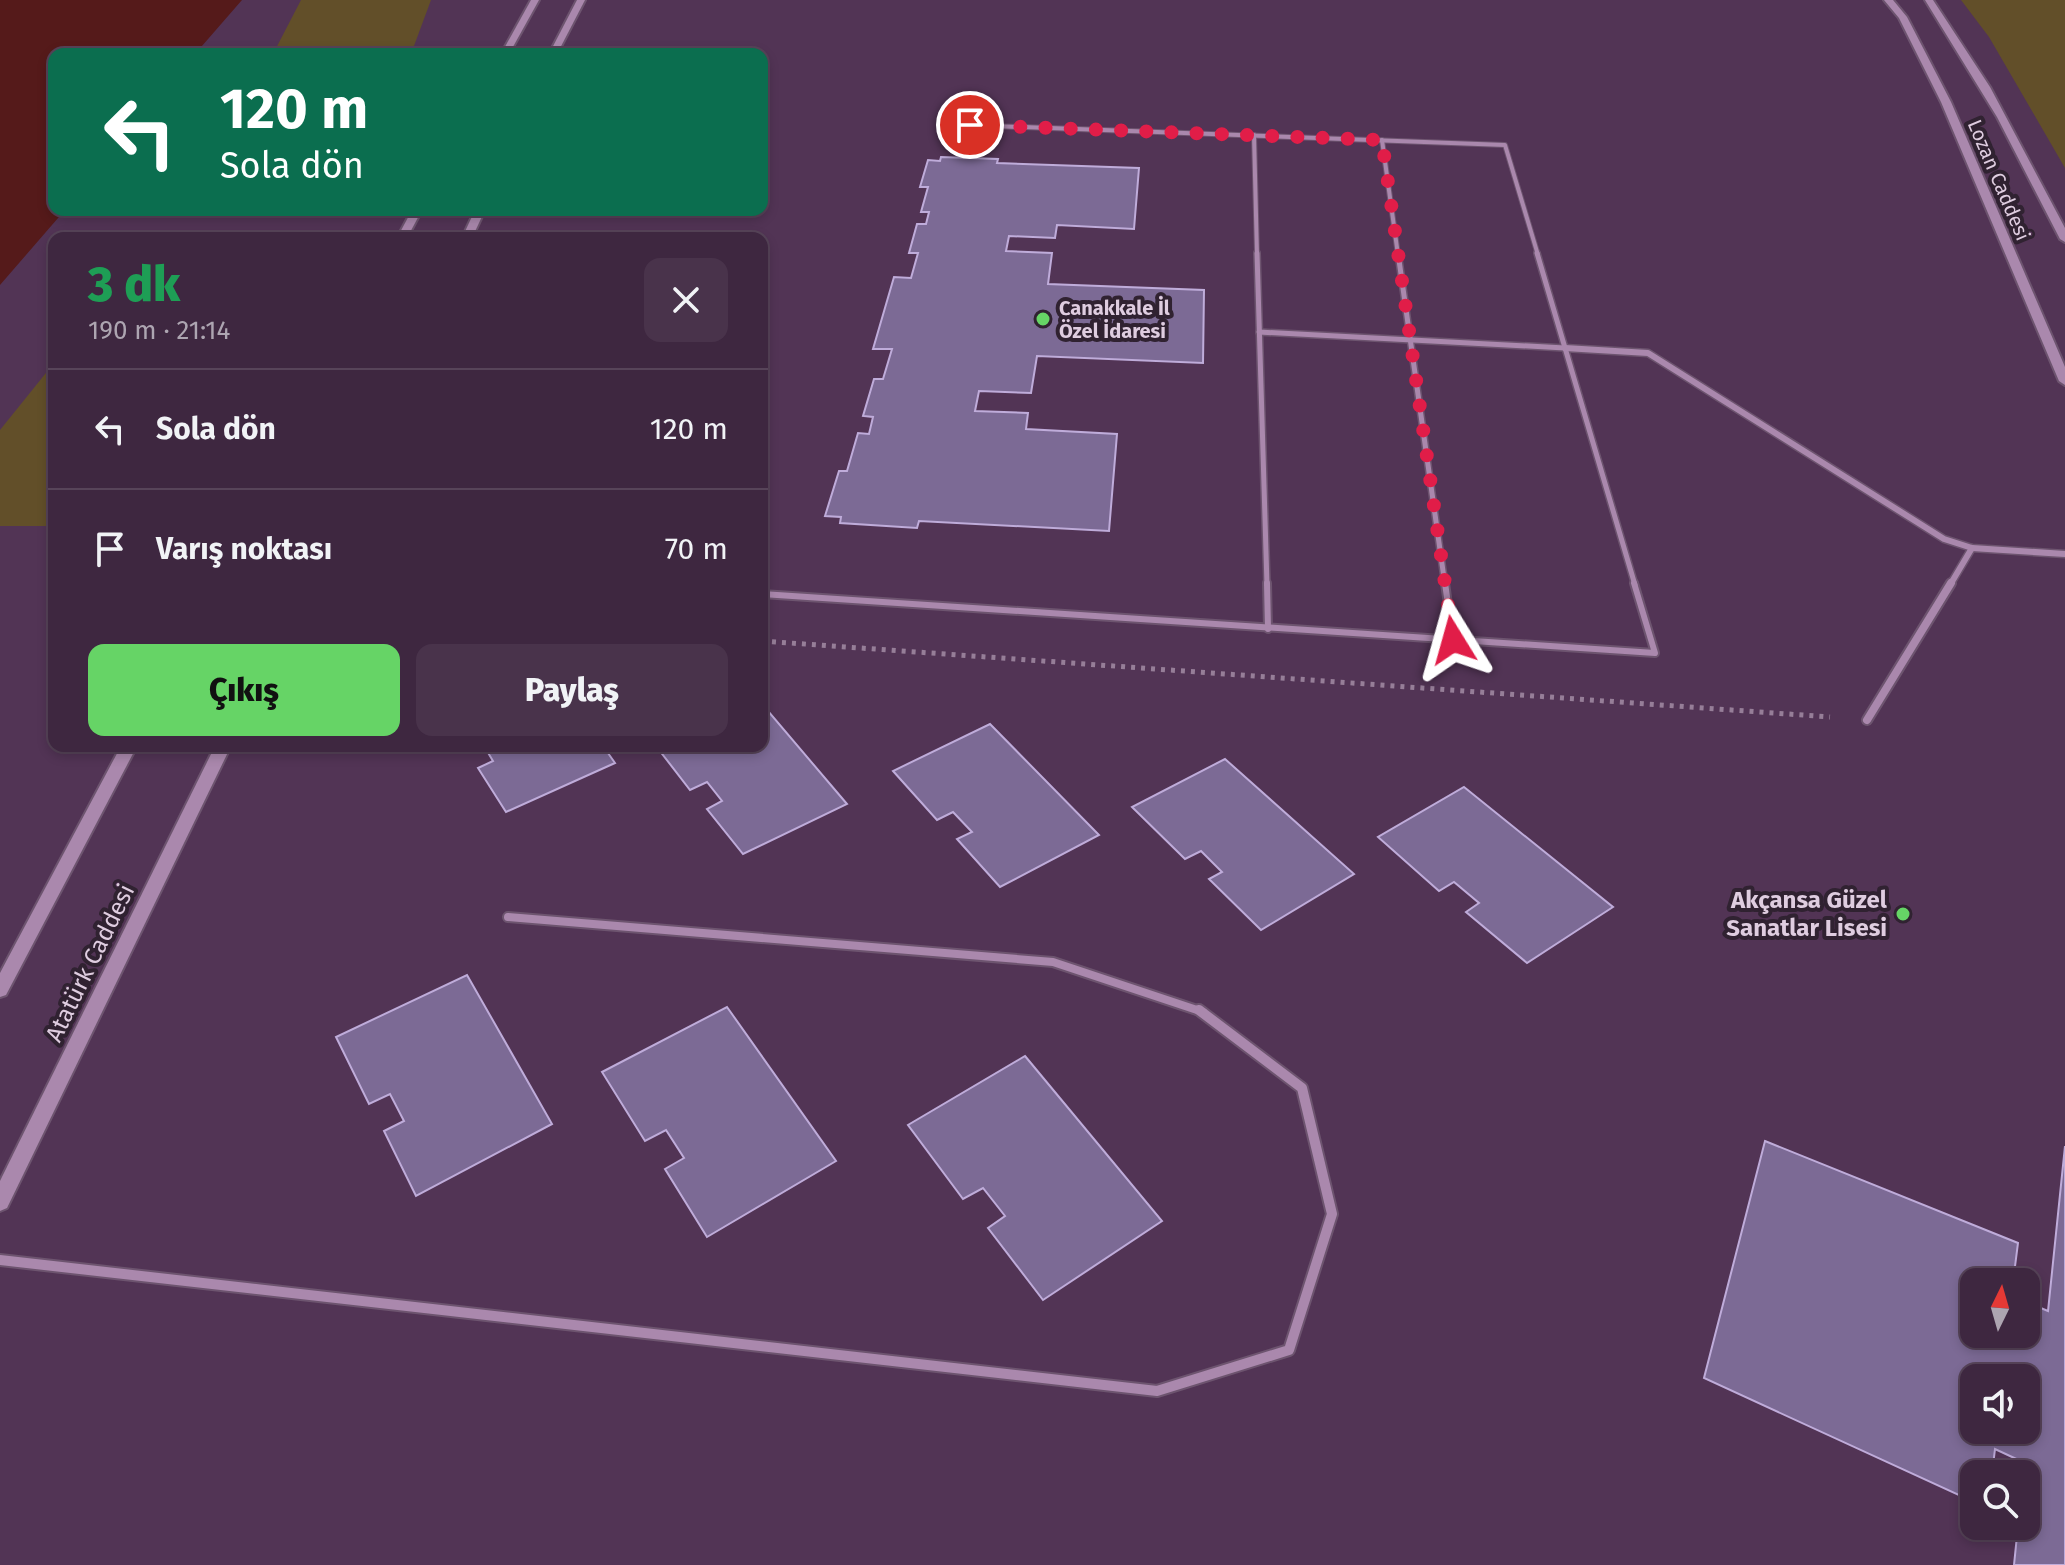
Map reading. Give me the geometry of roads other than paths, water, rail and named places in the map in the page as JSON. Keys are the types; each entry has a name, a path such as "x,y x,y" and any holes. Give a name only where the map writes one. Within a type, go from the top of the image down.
{"street":[{"path":"508,48 535,0"},
{"path":"556,48 581,0"},
{"name":"Lozan Caddesi","path":"1888,0 1903,17 1946,102 2065,381"},
{"name":"Lozan Caddesi","path":"1929,0 1966,52 2017,140 2065,239"},
{"path":"1565,348 1648,353 1944,539 1972,548 2065,554"},
{"path":"1867,720 1972,548"},
{"path":"0,990 126,752"},
{"name":"Atatürk Caddesi","path":"0,1202 220,752"},
{"path":"0,1260 1157,1391 1289,1350 1332,1214 1302,1088 1202,1011 1053,962 508,917"}],"lane":[{"path":"768,594 1655,653 1505,145 939,124"},
{"path":"1254,135 1268,629"},
{"path":"1382,140 1453,640"},
{"path":"1259,332 1565,348"}],"place":[{"name":"Çanakkale İl Özel İdaresi","path":"1043,319"},
{"name":"Akçansa Güzel Sanatlar Lisesi","path":"1903,914"}]}
